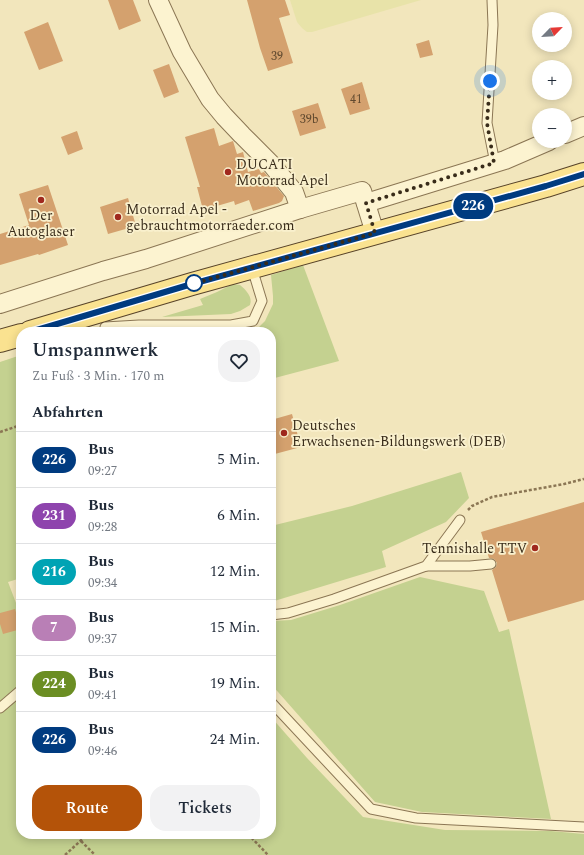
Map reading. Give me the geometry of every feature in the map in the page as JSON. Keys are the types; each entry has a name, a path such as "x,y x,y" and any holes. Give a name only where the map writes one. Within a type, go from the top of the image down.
{"main road":[{"path":"71,327 104,323 192,284 546,186 584,174"},
{"path":"0,341 16,336"}],"street":[{"path":"158,0 182,52 210,99 224,116 272,165 294,192 300,209"},
{"path":"572,131 584,126"},
{"path":"366,203 505,160 533,148"},
{"path":"0,304 103,271 154,257 300,209 362,191 375,233"}],"lane":[{"path":"492,0 493,25 487,123 494,163"},
{"path":"104,323 139,325 231,324 252,321 262,301 252,268"},
{"path":"426,566 460,520"},
{"path":"276,614 288,613 334,599 426,566 470,566 491,564"},
{"path":"0,708 16,694"},
{"path":"276,707 371,809 416,818 584,827"}],"path":[{"path":"0,432 16,426"},
{"path":"460,520 472,506 492,497 584,479"},
{"path":"253,839 268,855"},
{"path":"65,855 81,840 95,855"}],"shaded area":[{"path":"290,0 421,0 312,32 307,32 297,22"}],"green space":[{"path":"303,265 339,361 276,378 276,327 259,327 265,321 273,304 271,275"},
{"path":"233,284 240,285 251,299 250,305 240,311 231,314 162,317 203,305 200,299"},
{"path":"16,357 16,580 8,582 16,603 16,839 276,839 276,723 363,817 445,830 551,831 584,834 584,855 0,855 0,362"},
{"path":"461,472 469,498 446,522 382,551 386,567 276,600 276,525 352,506"},
{"path":"420,577 484,591 499,632 509,629 551,819 422,812 375,802 276,690 276,621 291,620 340,605"}],"building":[{"path":"108,0 133,0 141,21 119,30"},
{"path":"247,0 285,0 290,15 279,18 293,63 268,71"},
{"path":"48,22 63,61 39,70 24,32"},
{"path":"429,40 433,55 420,58 416,44"},
{"path":"169,64 179,92 164,98 153,70"},
{"path":"362,82 370,109 350,115 341,89"},
{"path":"318,103 326,128 300,136 292,111"},
{"path":"214,128 219,146 233,141 237,154 243,152 248,172 259,169 261,173 264,172 284,196 282,201 253,211 249,200 235,205 234,201 203,210 197,187 200,187 185,137"},
{"path":"77,131 83,149 68,155 61,137"},
{"path":"48,185 68,245 39,255 38,254 0,265 0,234 29,225 19,194"},
{"name":"Motorrad Apel - gebrauchtmotorraeder.com","path":"128,198 136,226 108,234 100,207"},
{"name":"Deutsches Erwachsenen-Bildungswerk (DEB)","path":"292,414 301,447 276,454 276,419"},
{"name":"Tennishalle TTV","path":"584,502 584,600 508,622 492,570 496,567 497,563 494,559 489,558 481,532"},
{"path":"15,609 16,630 3,634 0,624 0,613"}],"bus line":[{"name":"226","path":"47,327 192,284 546,186 584,174"}],"place":[{"name":"DUCATI Motorrad Apel","path":"228,172"},
{"name":"Der Autoglaser","path":"41,200"},
{"name":"Motorrad Apel - gebrauchtmotorraeder.com","path":"118,217"},
{"name":"Deutsches Erwachsenen-Bildungswerk (DEB)","path":"284,433"},
{"name":"Tennishalle TTV","path":"535,548"}],"route":[{"path":"194,283 192,284 375,233 366,203 494,163 487,123 490,81"}]}
